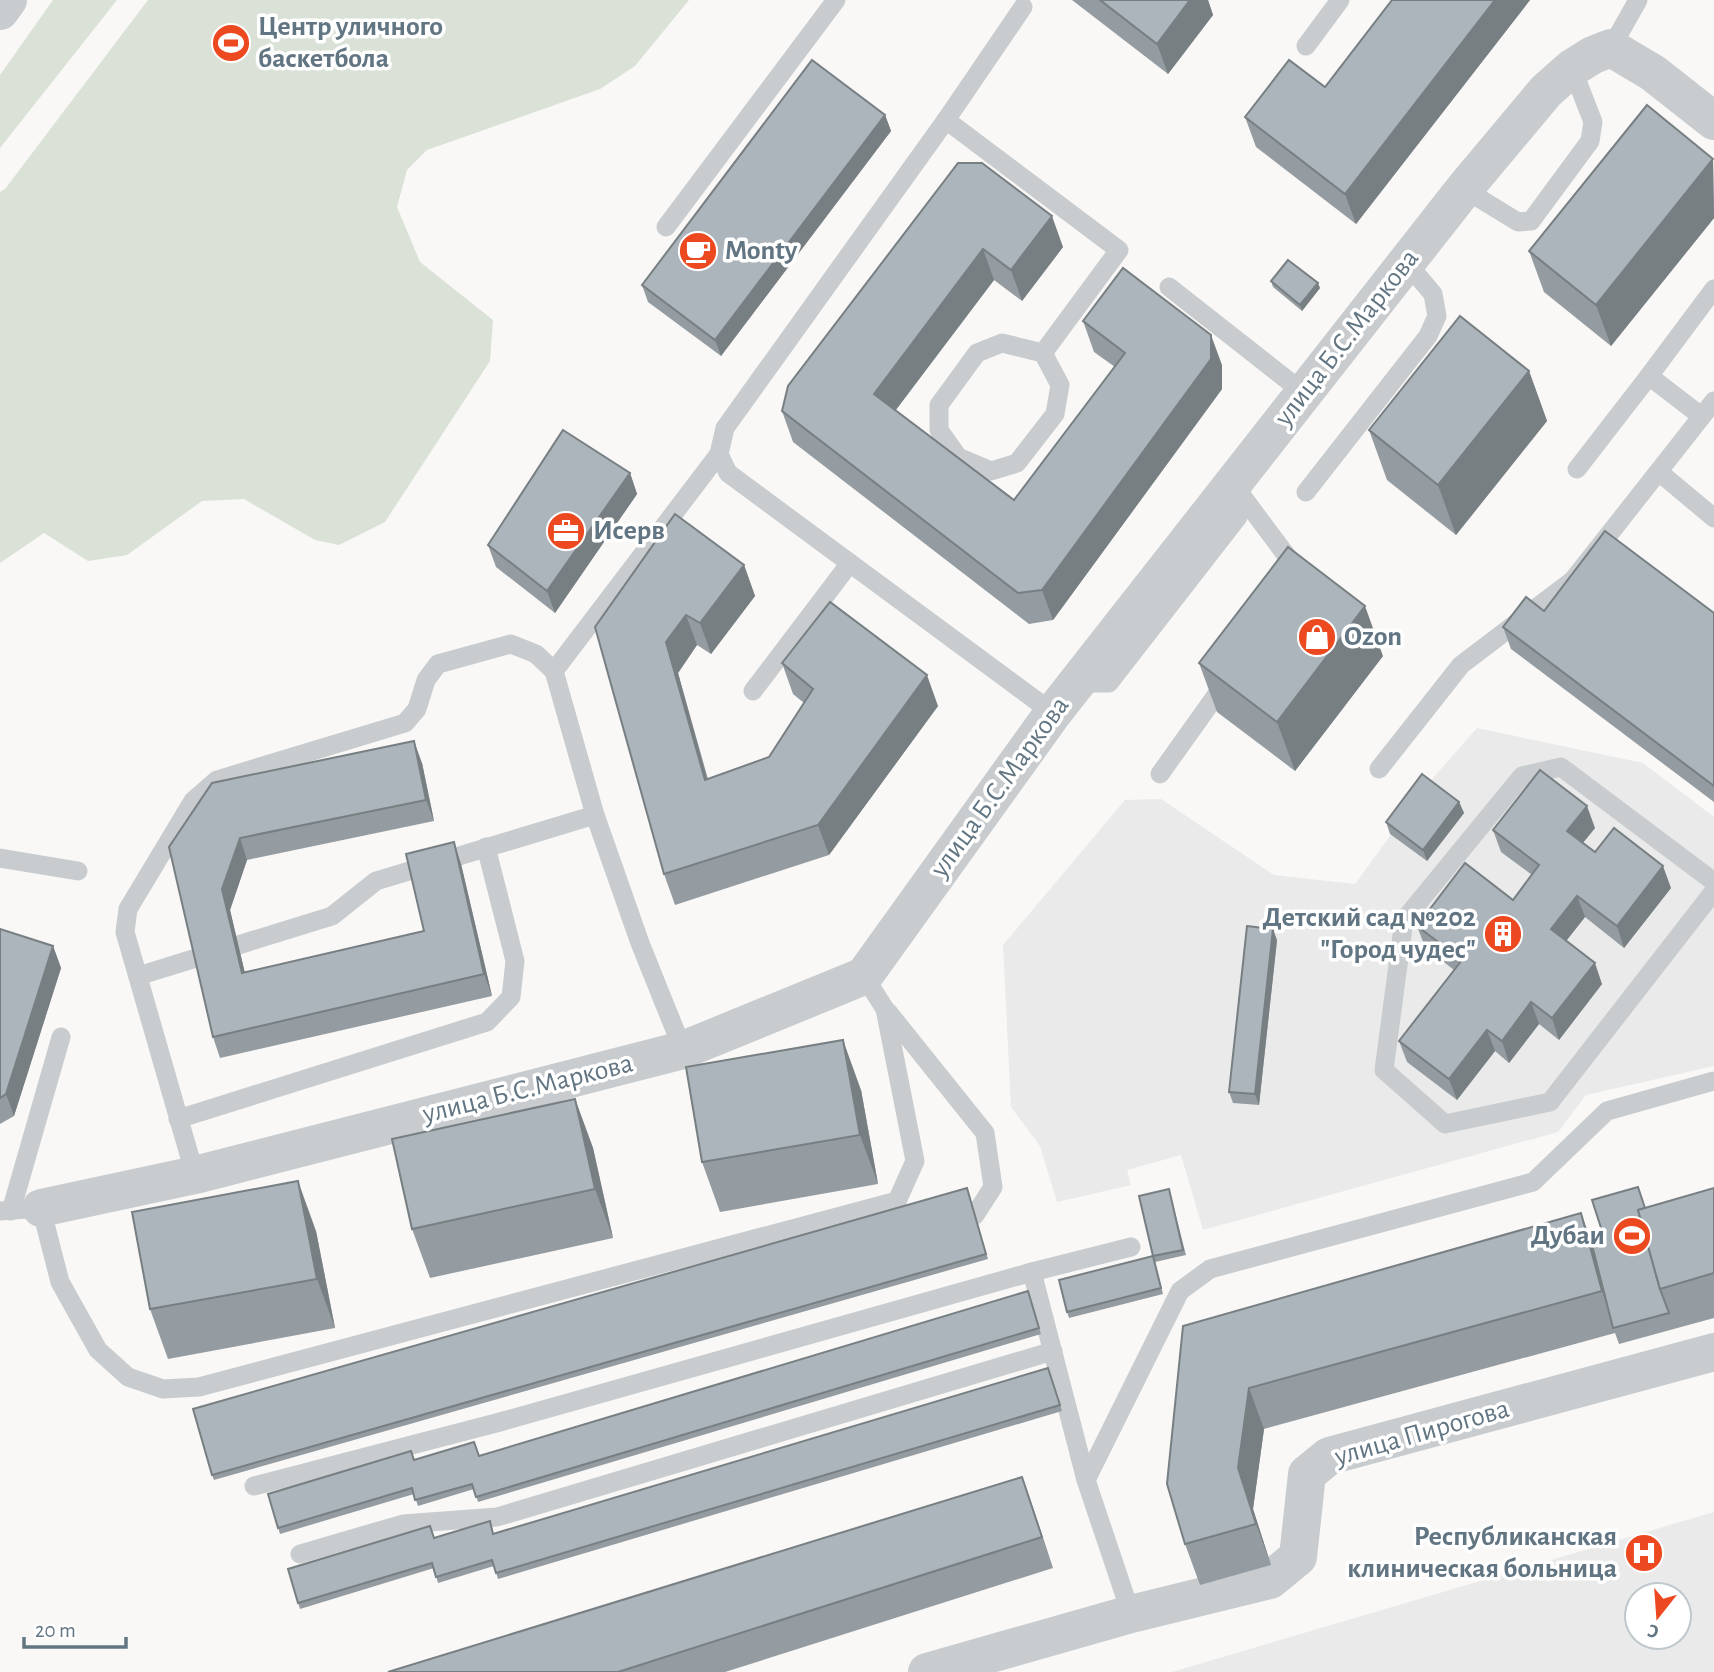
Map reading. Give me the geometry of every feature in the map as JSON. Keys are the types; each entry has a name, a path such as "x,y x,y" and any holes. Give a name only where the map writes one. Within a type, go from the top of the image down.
{"street":[{"path":"0,11 8,0"},
{"path":"1611,48 1653,73 1714,121"},
{"name":"улица Б.С.Маркова","path":"17,1210 195,1175 683,1050 864,976 1053,713 1464,189 1546,91 1572,68 1611,48"},
{"name":"улица Пирогова","path":"927,1672 1131,1614 1270,1580 1298,1557 1307,1474 1329,1456 1714,1352"}],"lane":[{"path":"666,227 836,0"},
{"path":"1306,46 1340,0"},
{"path":"1611,48 1637,0"},
{"path":"554,671 719,454 725,428 946,120 1023,7"},
{"path":"1464,189 1518,222 1531,221 1590,141 1593,122 1572,68"},
{"path":"946,120 1119,250 1043,353"},
{"path":"1306,492 1428,336 1437,316 1433,294 1406,262"},
{"path":"1169,287 1304,393"},
{"path":"1577,469 1714,289"},
{"path":"1002,343 1043,353 1060,386 1055,414 1017,463 992,471 958,457 939,429 939,405 977,353 1002,343"},
{"path":"1379,769 1461,665 1573,580 1707,409 1649,376"},
{"path":"719,454 728,473 1053,713"},
{"path":"1659,472 1714,518"},
{"path":"1233,484 1289,559 1284,592"},
{"path":"753,691 850,563"},
{"path":"195,1175 125,932 128,909 193,801 217,780 404,723 417,709 426,680 438,664 511,644 537,654 554,671 595,815 640,943 683,1050"},
{"path":"1160,774 1241,660"},
{"path":"1714,882 1561,767 1522,776 1404,920 1384,1070 1445,1124 1550,1102 1714,891"},
{"path":"138,976 332,916 376,881 595,815"},
{"path":"178,1119 487,1022 511,997 515,961 486,847"},
{"path":"0,858 78,871"},
{"path":"864,976 885,1009 985,1133 993,1187 975,1215"},
{"path":"61,1037 17,1210 98,1350 128,1377 163,1389 199,1387 897,1201 915,1161 885,1009"},
{"path":"1086,1480 1180,1292 1210,1269 1533,1182 1607,1111 1714,1081"},
{"path":"254,1486 500,1422 1032,1272 1131,1247"},
{"path":"1032,1272 1086,1480 1131,1614"},
{"path":"300,1554 403,1524 497,1517 1053,1351"}],"shaded area":[{"path":"53,0 117,0 0,148 0,75"},
{"path":"148,0 689,0 635,66 600,89 427,150 407,170 397,207 420,262 493,320 490,361 385,522 339,545 315,540 244,499 202,501 127,555 88,561 44,533 0,563 0,192 5,189"},
{"path":"1477,728 1643,763 1714,817 1714,1066 1586,1095 1558,1132 1203,1230 1181,1155 1127,1170 1131,1185 1057,1202 1040,1146 1011,1107 1003,945 1125,800 1161,799 1274,875 1355,884 1427,785"},
{"name":"Республиканская клиническая больница","path":"1714,1512 1714,1672 1172,1672"}],"building":[{"path":"1100,0 1190,0 1157,44"},
{"path":"1392,0 1495,0 1345,194 1245,117 1289,60 1325,87"},
{"path":"812,60 885,115 715,340 642,285"},
{"path":"1647,105 1713,159 1596,305 1529,251"},
{"path":"958,163 982,163 1052,216 1011,270 983,249 874,394 1014,500 1125,353 1083,321 1123,268 1211,335 1211,359 1042,590 1018,593 782,411 788,386"},
{"path":"1288,260 1318,283 1300,305 1271,281"},
{"path":"1460,316 1529,371 1438,485 1369,430"},
{"name":"Исерв","path":"563,430 630,473 547,591 488,545"},
{"path":"675,514 744,565 700,623 686,615 666,642 705,780 769,757 813,689 782,663 830,602 927,675 818,825 664,874 595,627"},
{"path":"1605,531 1714,613 1714,786 1503,627 1526,597 1544,611"},
{"path":"1288,547 1365,606 1277,722 1199,663"},
{"path":"414,741 426,800 240,838 222,889 242,973 424,931 406,854 454,842 484,974 213,1037 169,847 212,783"},
{"name":"Детский сад №202 \"Город чудес\"","path":"1540,770 1587,806 1567,831 1595,852 1614,828 1663,866 1617,926 1577,896 1551,929 1595,963 1552,1018 1531,1002 1502,1041 1487,1030 1449,1079 1399,1041 1462,960 1417,926 1465,863 1513,900 1539,865 1493,830"},
{"path":"1422,774 1459,802 1423,850 1386,822"},
{"path":"1247,926 1273,929 1255,1094 1229,1092"},
{"path":"0,929 53,946 6,1094 0,1098"},
{"path":"843,1040 860,1135 702,1162 686,1067"},
{"path":"575,1099 595,1189 412,1229 392,1139"},
{"path":"298,1181 317,1279 150,1309 132,1212"},
{"path":"1638,1187 1645,1208 1638,1210 1669,1313 1613,1328 1590,1237 1603,1234 1592,1200"},
{"path":"967,1188 986,1254 212,1475 193,1409"},
{"path":"1714,1188 1714,1273 1660,1289 1638,1210"},
{"path":"1169,1189 1183,1250 1153,1256 1139,1196"},
{"path":"1581,1213 1602,1291 1249,1388 1238,1468 1256,1524 1185,1544 1167,1484 1183,1326"},
{"path":"1153,1256 1161,1288 1067,1312 1059,1280"},
{"path":"1028,1291 1039,1328 476,1497 472,1484 415,1500 412,1488 278,1528 268,1494 411,1451 414,1460 474,1442 479,1456"},
{"path":"1048,1368 1060,1405 496,1573 492,1560 436,1577 432,1563 298,1603 288,1569 430,1526 434,1538 490,1521 493,1534"},
{"path":"1022,1477 1042,1537 618,1672 388,1672"}],"place":[{"name":"Центр уличного баскетбола","path":"231,43"},
{"name":"Monty","path":"698,251"},
{"name":"Исерв","path":"566,531"},
{"name":"Ozon","path":"1317,637"},
{"name":"Детский сад №202 \"Город чудес\"","path":"1503,934"},
{"name":"Дубаи","path":"1632,1236"},
{"name":"Республиканская клиническая больница","path":"1644,1553"}]}
